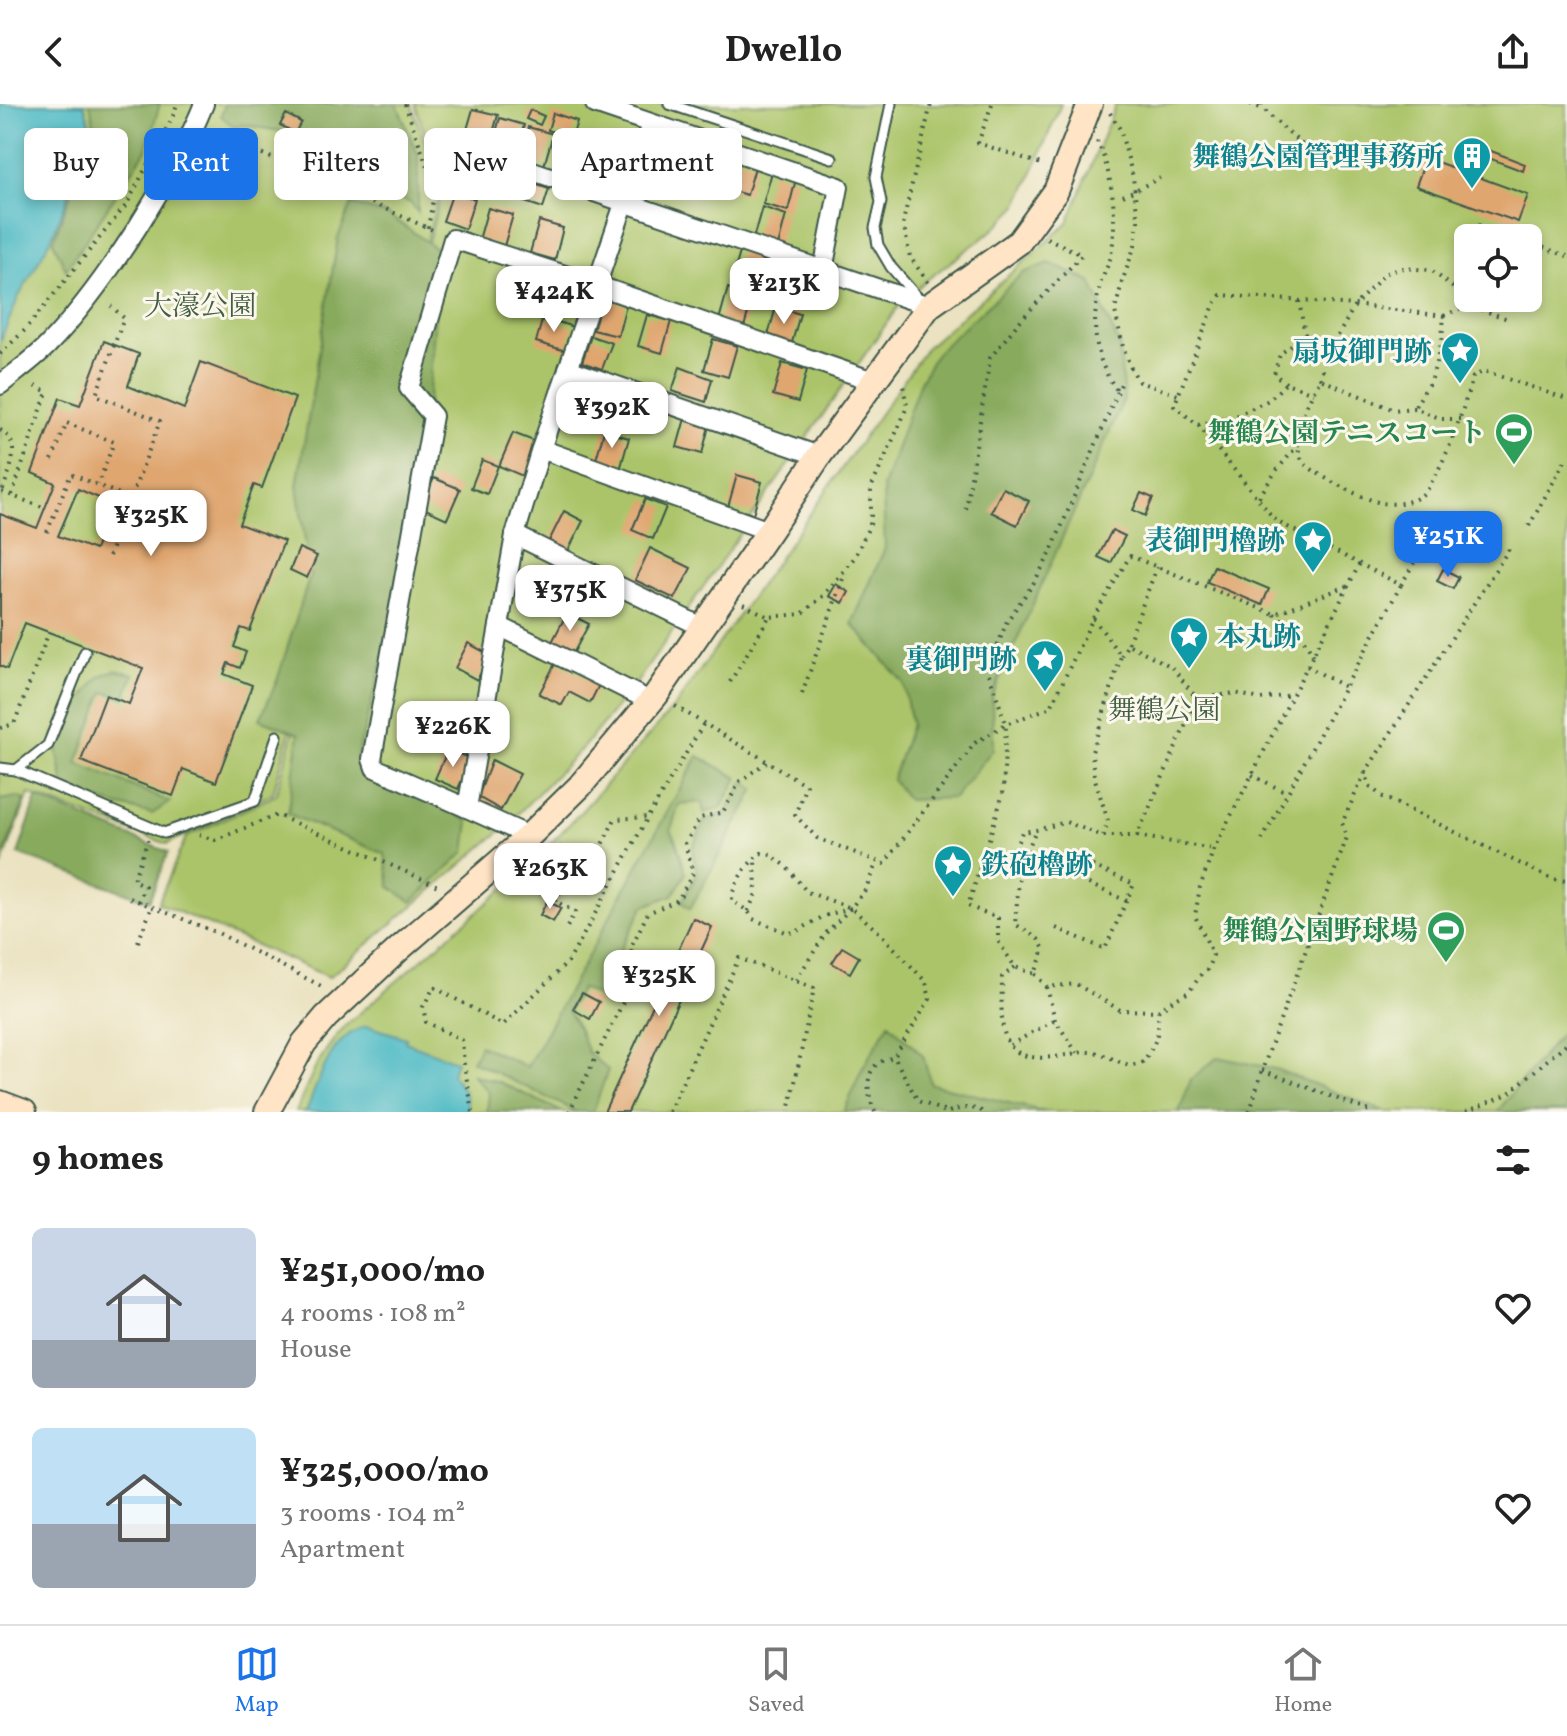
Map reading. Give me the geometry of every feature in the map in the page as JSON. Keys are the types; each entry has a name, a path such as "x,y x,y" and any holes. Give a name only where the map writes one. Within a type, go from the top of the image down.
{"street":[{"path":"0,385 46,347 88,301 159,194 192,134 204,104"},
{"path":"595,104 839,187 823,270"},
{"path":"267,1112 304,1043 326,1017 529,836 580,786 653,698 929,295 1019,242 1056,191 1090,104"},
{"path":"467,808 515,535 651,124"},
{"path":"536,173 823,270 929,295"},
{"path":"529,836 375,768 372,759 433,416 409,388 453,239 873,381"},
{"path":"568,369 819,456"},
{"path":"541,449 769,531"},
{"path":"515,535 702,627"},
{"path":"499,626 653,698"},
{"path":"0,1103 24,1112"}],"lane":[{"path":"669,104 832,158"},
{"path":"891,104 876,177 881,202 875,228 878,245 915,296 929,295"},
{"path":"16,770 48,745 85,652"},
{"path":"0,768 16,770 164,833 255,801 277,736"}],"path":[{"path":"0,354 25,330 127,204 177,104"},
{"path":"405,104 435,188 428,228"},
{"path":"929,295 910,257 903,222 931,104"},
{"path":"992,104 978,143 1041,164"},
{"path":"1104,104 1120,129 1133,177 1138,221 1135,245 1115,311 1123,347 1139,382 1178,395"},
{"path":"1250,104 1265,110"},
{"path":"1261,104 1328,168"},
{"path":"1093,132 1103,154 1114,208 1110,258 1100,284 1094,322 1095,340 1108,379 1117,391"},
{"path":"258,153 453,239"},
{"path":"1123,196 1160,178"},
{"path":"966,509 990,358 1082,255 1045,237"},
{"path":"1542,247 1567,256"},
{"path":"1454,288 1431,270 1403,268 1386,273 1355,305 1325,359 1320,379 1298,428 1298,445 1303,463 1331,482 1380,503 1407,503 1426,492 1447,454 1473,377 1484,371 1567,399"},
{"path":"1401,585 1276,521 1198,425 1174,406 1214,305 1221,295 1355,305 1444,316 1454,311"},
{"path":"1299,301 1308,351 1325,359"},
{"path":"109,556 160,421 96,395 124,318 111,306"},
{"path":"1488,312 1511,320"},
{"path":"1414,408 1432,378 1444,316"},
{"path":"1305,336 1280,354 1274,374 1286,383 1313,393"},
{"path":"741,603 769,617 802,614 824,595 855,557 871,522 871,488 907,406 900,373"},
{"path":"1320,379 1394,410 1414,408 1442,419 1460,419"},
{"path":"1198,425 1236,416 1258,406 1286,383"},
{"path":"1077,1053 1055,1020 1047,987 1035,974 1015,967 998,941 998,918 968,906 1003,794 1006,724 988,671 1007,621 1050,554 1121,384"},
{"path":"12,495 47,392 33,385"},
{"path":"52,460 67,423 114,442 98,485"},
{"path":"0,430 9,435 13,442 13,456 1,492 45,508"},
{"path":"1258,499 1298,445"},
{"path":"1529,526 1567,457"},
{"path":"47,532 71,474 131,499"},
{"path":"119,530 145,541"},
{"path":"1250,1112 1262,1070 1347,837 1342,823 1365,773 1509,549"},
{"path":"653,698 704,723 806,785 795,815 817,838 884,864 975,743 1006,724 1051,707 1093,618 1130,556 1274,614 1293,626 1305,639 1313,655"},
{"path":"1047,987 1076,984 1120,1010 1158,1011 1189,992 1207,970 1213,955 1195,916 1200,887 1214,849 1360,563"},
{"path":"1262,840 1414,563"},
{"path":"802,694 847,567"},
{"path":"1103,836 1108,821 1094,776 1092,752 1121,656 1157,567"},
{"path":"1274,614 1348,585"},
{"path":"730,682 769,617"},
{"path":"1093,618 1121,656"},
{"path":"0,728 14,724 49,632"},
{"path":"1128,644 1172,667 1197,699"},
{"path":"1307,666 1345,687"},
{"path":"1197,699 1235,693 1260,699 1292,695"},
{"path":"1137,836 1197,699"},
{"path":"380,712 476,756"},
{"path":"473,1112 462,1040 426,1022 423,1007 434,987 503,1025 569,961 704,723"},
{"path":"569,1112 635,978 631,947 648,913 678,900 693,873 685,844 700,818 723,812 740,781 768,761"},
{"path":"1365,773 1370,786 1381,796 1552,879 1567,881"},
{"path":"1252,775 1287,793"},
{"path":"178,828 215,840 277,815 442,888"},
{"path":"560,847 592,864 615,819 648,817"},
{"path":"1127,901 1014,851 1022,832 1066,822 1103,836 1137,836 1214,849"},
{"path":"1035,974 1044,949 1038,939 1015,924 1020,868 1036,830"},
{"path":"139,902 145,886 133,880 148,839"},
{"path":"851,908 824,916 796,932 788,933 753,919 748,911 732,901 732,892 750,861 761,853 771,855 785,865 807,892 851,908 880,933 926,982 930,999 894,1057 877,1063 873,1069 868,1085 875,1112"},
{"path":"1056,928 1105,949 1134,884 1070,856"},
{"path":"555,901 579,857"},
{"path":"748,911 756,894 755,858"},
{"path":"796,980 826,933 865,890 877,862"},
{"path":"525,884 575,912 565,931"},
{"path":"130,898 218,933 325,988"},
{"path":"138,942 152,907"},
{"path":"669,1112 739,958 814,988 789,1112"},
{"path":"1015,967 1002,977 1002,1030 1017,1052 1031,1057 1092,1052 1132,1065 1143,1062 1159,1031 1158,1011"},
{"path":"1010,1045 1055,1020"},
{"path":"1466,1112 1508,1094 1567,1043"},
{"path":"894,1057 918,1101 947,1112 960,1107 984,1112"},
{"path":"1262,1070 1372,1112"}],"green space":[{"name":"大濠公園","path":"0,104 411,104 424,140 424,200 438,200 273,793 167,844 29,794 0,871"},
{"path":"90,104 160,104 153,128 144,128 144,153 128,177 128,128 95,128"},
{"path":"225,104 397,104 407,128 274,130 245,125 234,127 221,116"},
{"path":"415,104 1061,104 1017,206 993,230 900,304 635,685 585,745 502,830 329,977 158,903 186,837 276,795 440,200 536,200 536,128 424,128 424,131"},
{"name":"舞鶴公園","path":"1116,104 1567,104 1567,1112 296,1112 316,1066 346,1025 521,874 675,706 927,347 1068,223"},
{"path":"408,131 418,155 418,213 411,203 404,200 408,200"},
{"path":"69,200 113,200 66,270 53,241"},
{"path":"352,204 388,215 440,251 426,431 384,657 357,756 376,779 423,796 469,821 465,852 412,902 390,887 385,854 288,814 299,734 260,719 277,681 310,575 297,486 338,237"},
{"path":"1049,263 1091,282 1119,344 1124,399 992,696 993,749 954,798 908,800 892,780 911,724 903,682 852,624 885,548 883,487 919,384 936,353 1023,273"},
{"path":"115,670 134,674 125,698 104,692 77,763 170,802 152,814 104,802 64,786 54,734 100,676"},
{"path":"698,756 738,778 721,808 704,813 702,802 679,804 671,830 686,873 673,895 644,906 621,948 626,976 615,1005 581,988 568,1011 588,1053 608,1070 593,1112 577,1112 472,1061 480,1045 527,1067"},
{"path":"744,782 755,789 690,909 682,902 697,873 692,848 705,820 725,814"},
{"path":"17,797 25,800 4,854 0,855 0,800"},
{"path":"37,798 168,852 149,901 18,854"},
{"path":"889,1023 923,1056 931,1084 1046,1112 844,1112 861,1071"},
{"path":"1567,1026 1567,1112 1497,1112"},
{"path":"1218,1057 1275,1069 1386,1112 1179,1112 1191,1079"},
{"path":"473,1075 499,1082 562,1112 487,1112 489,1093"}],"water":[{"path":"0,104 84,104 89,128 24,128 24,200 67,200 51,239 18,298 0,342"},
{"path":"368,1026 406,1038 405,1042 456,1061 452,1074 465,1095 467,1112 306,1112 321,1073 335,1049 344,1038"}],"building":[{"path":"473,109 498,115 494,128 467,128"},
{"path":"530,110 544,116 540,125 526,119"},
{"path":"553,113 577,121 575,128 548,130"},
{"path":"286,114 301,122 298,128 280,125"},
{"path":"500,118 524,125 523,128 497,128"},
{"path":"536,129 552,134 544,166 536,164"},
{"path":"1486,149 1525,164 1523,171 1483,156"},
{"name":"舞鶴公園管理事務所","path":"1426,158 1528,195 1518,222 1416,186"},
{"path":"742,160 756,164 747,195 742,194"},
{"path":"772,172 796,179 788,211 763,204"},
{"path":"536,185 549,189 543,208 519,200 536,200"},
{"path":"450,200 475,200 465,229 443,221"},
{"path":"762,207 786,215 778,246 753,239"},
{"path":"488,208 513,215 504,246 479,240"},
{"path":"539,221 563,228 555,260 530,253"},
{"path":"740,252 764,259 756,291 731,284"},
{"path":"768,261 793,268 784,300 759,293"},
{"path":"728,288 753,295 744,327 719,320"},
{"path":"602,298 626,305 618,336 593,330"},
{"path":"776,307 800,314 791,346 767,339"},
{"path":"647,315 671,321 662,353 638,346"},
{"path":"543,317 573,327 566,351 536,342"},
{"path":"591,336 612,343 602,369 582,362"},
{"path":"713,339 737,346 728,377 704,370"},
{"path":"104,341 139,354 128,386 184,409 201,362 295,398 262,488 254,485 239,524 284,541 250,631 241,628 234,647 246,652 240,668 228,663 224,674 252,685 216,782 183,769 173,796 81,761 106,695 129,704 143,668 25,623 7,669 0,666 0,514 37,528 55,483 32,473 60,398 80,405","holes":["78,489 113,504 95,550 58,536"]},
{"path":"782,363 807,370 798,402 773,395"},
{"path":"680,367 712,379 706,402 672,391"},
{"path":"594,387 619,394 610,425 585,419"},
{"path":"686,415 710,422 702,454 677,447"},
{"path":"604,431 629,438 620,470 595,463"},
{"path":"513,433 539,443 525,477 499,466"},
{"path":"482,460 498,466 487,494 471,488"},
{"path":"737,475 762,482 753,514 728,507"},
{"path":"434,478 460,489 447,519 421,507"},
{"path":"1003,488 1029,501 1017,525 991,512"},
{"path":"1141,493 1153,498 1145,516 1133,510"},
{"path":"645,499 666,507 653,539 632,530"},
{"path":"564,511 583,521 568,551 549,541"},
{"path":"1112,530 1125,536 1111,563 1098,557"},
{"path":"299,548 317,556 307,578 290,570"},
{"path":"650,548 691,568 675,599 635,580"},
{"path":"1214,566 1269,589 1262,605 1207,582"},
{"path":"1443,569 1459,577 1453,589 1437,581"},
{"path":"836,584 849,592 843,603 829,596"},
{"path":"567,613 589,624 574,652 552,642"},
{"path":"468,643 490,655 477,680 455,668"},
{"path":"556,662 599,685 590,703 569,692 562,705 539,694"},
{"path":"439,705 457,713 445,739 427,731"},
{"path":"448,749 471,759 458,789 435,779"},
{"path":"492,760 520,774 501,810 478,797"},
{"path":"547,901 561,908 553,922 540,915"},
{"path":"693,918 712,927 628,1112 604,1112"},
{"path":"842,947 859,957 850,973 832,963"},
{"path":"582,993 599,1002 590,1019 573,1009"}],"place":[{"name":"舞鶴公園管理事務所","path":"1472,190"},
{"name":"扇坂御門跡","path":"1460,385"},
{"name":"舞鶴公園テニスコート","path":"1514,466"},
{"name":"表御門櫓跡","path":"1313,574"},
{"name":"本丸跡","path":"1189,670"},
{"name":"裏御門跡","path":"1045,693"},
{"name":"鉄砲櫓跡","path":"953,898"},
{"name":"舞鶴公園野球場","path":"1446,964"}]}
